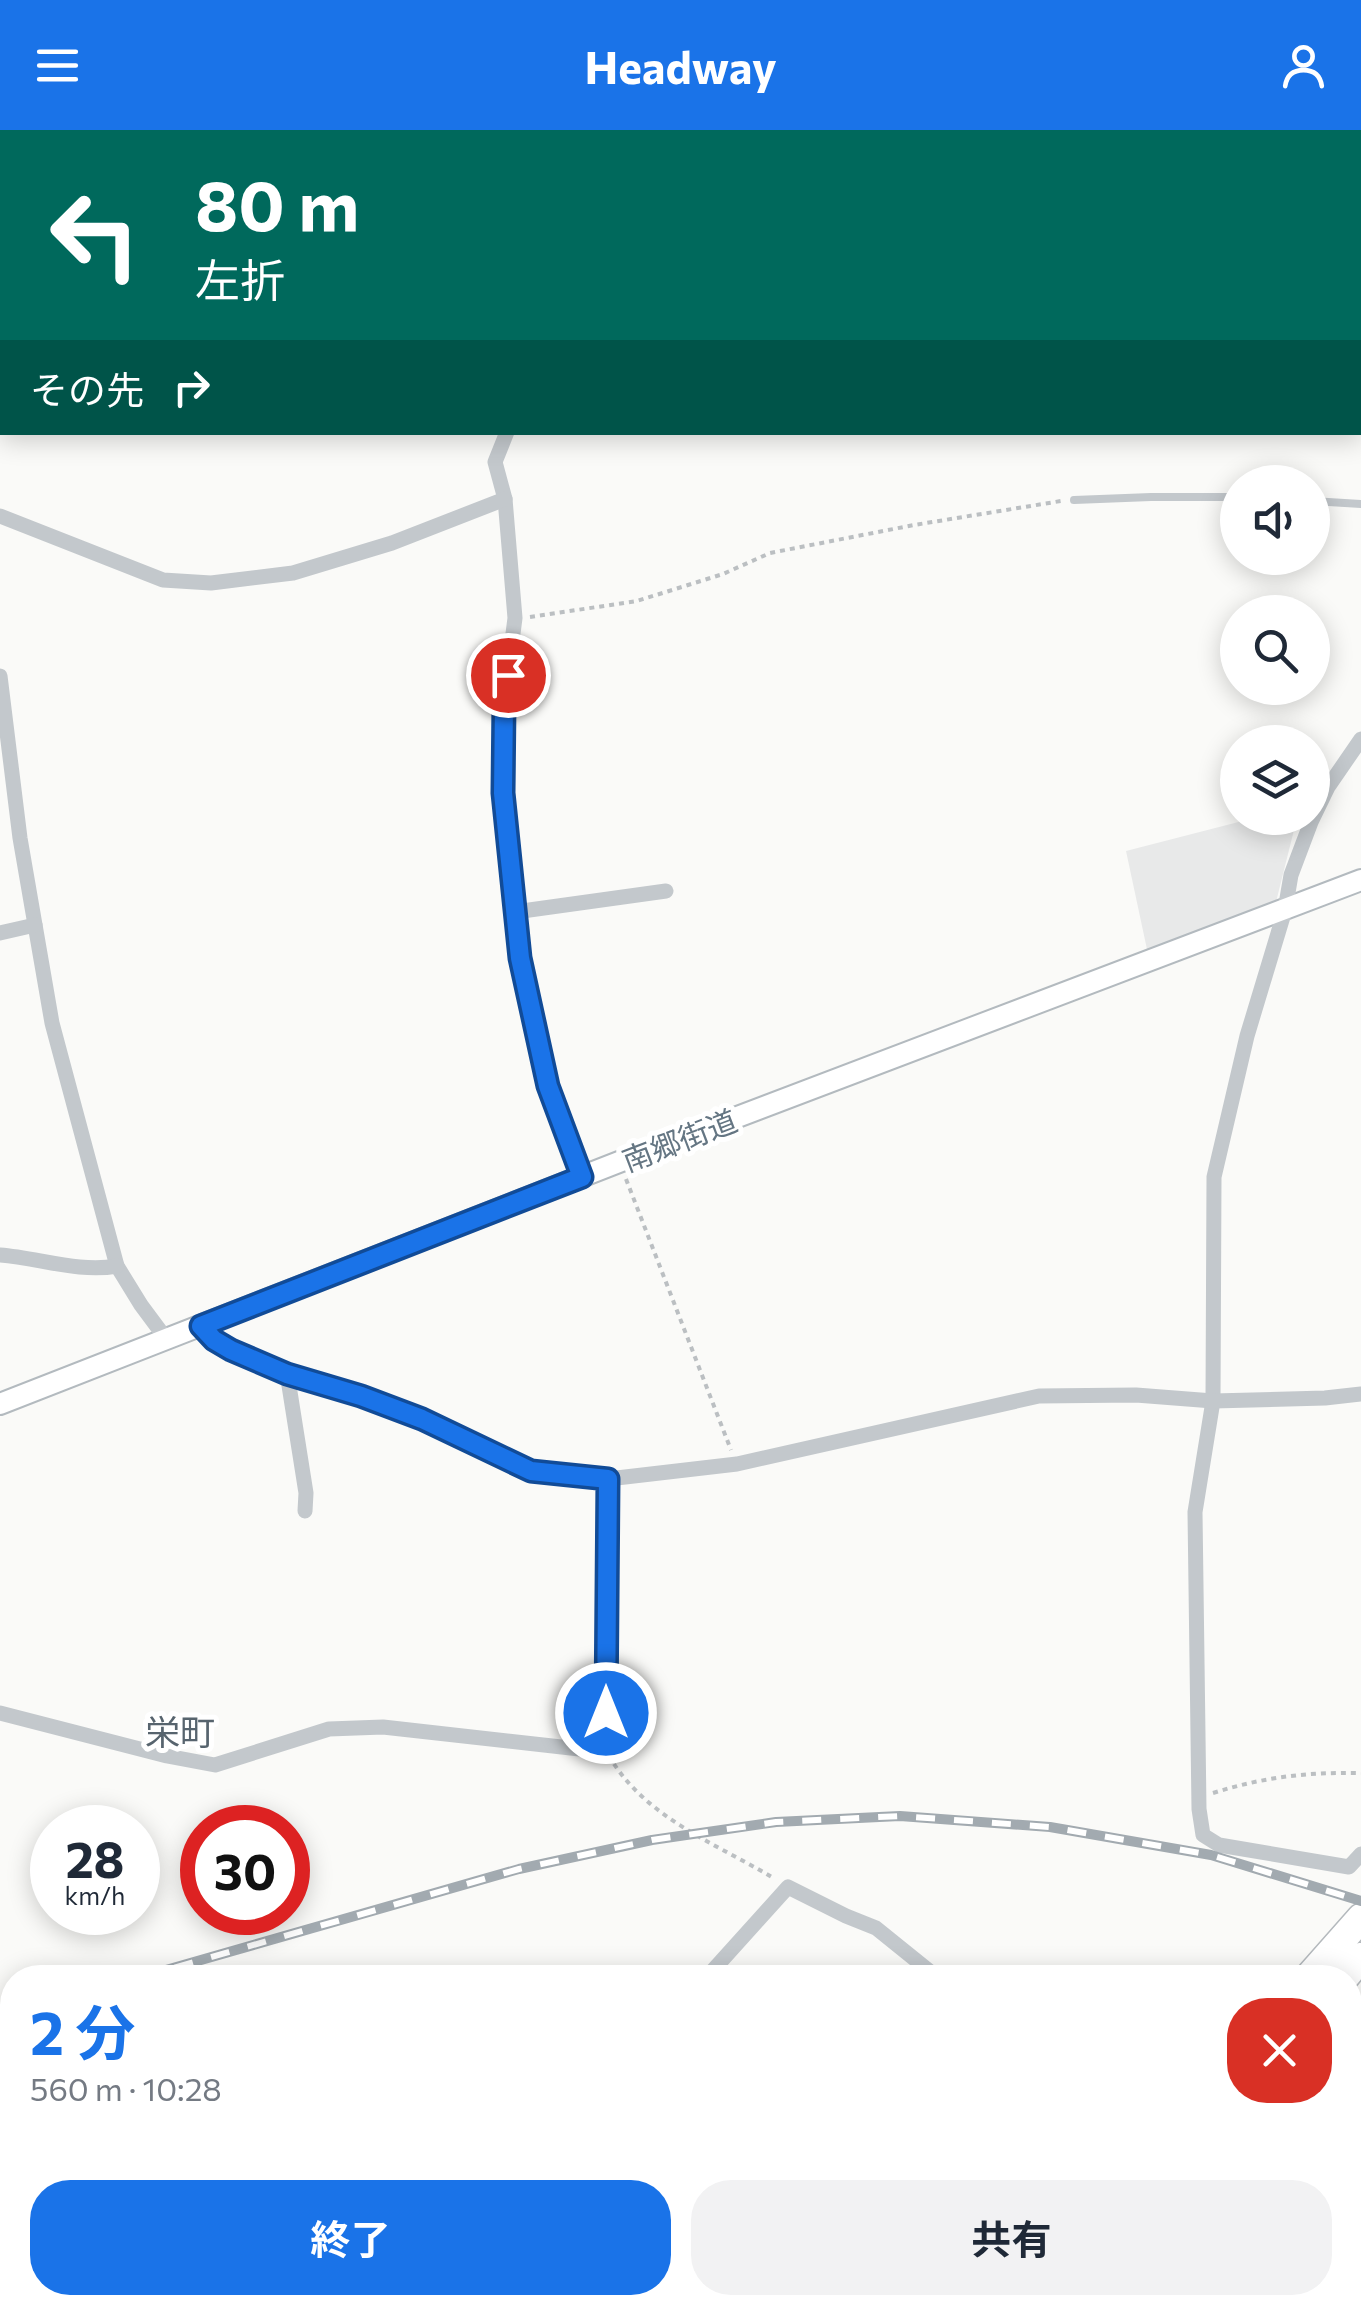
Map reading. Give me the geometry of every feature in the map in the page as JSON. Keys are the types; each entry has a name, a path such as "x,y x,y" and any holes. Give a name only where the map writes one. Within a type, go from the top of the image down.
{"highway":[{"path":"1319,1965 1357,1922"}],"street":[{"path":"506,435 495,462 505,500 515,618 504,703 503,793 515,912 520,958 548,1086 582,1177"},
{"path":"0,516 163,580 211,583 293,573 392,543 505,500"},
{"path":"0,676 20,838 52,1023 118,1266 167,1340"},
{"path":"1361,739 1328,787 1310,822 1291,875 1214,1177 1213,1401 1195,1512 1202,1835 1220,1846 1350,1867 1361,1854"},
{"name":"南郷街道","path":"0,1404 619,1162 1361,880"},
{"path":"515,912 666,890"},
{"path":"0,934 35,925"},
{"path":"0,1255 96,1270 118,1266"},
{"path":"201,1326 231,1350 287,1374 422,1419 531,1471 608,1479 737,1464 1038,1396 1136,1395 1213,1401 1361,1394"},
{"path":"287,1374 304,1479 305,1510"},
{"path":"0,1713 215,1765 329,1729 383,1727 606,1752 608,1479"},
{"path":"718,1965 788,1886 876,1928 922,1965"}],"lane":[{"path":"1074,500 1220,497"},
{"path":"1330,502 1361,504"}],"path":[{"path":"515,618 637,600 723,574 770,553 1074,500"},
{"path":"619,1162 737,1464"},
{"path":"606,1752 623,1778 669,1819 788,1886"},
{"path":"1199,1797 1255,1780 1326,1772 1361,1773"}],"shaded area":[{"path":"1220,827 1220,835 1293,835 1275,906 1148,954 1126,851"}],"railway":[{"path":"183,1965 519,1869 652,1840 776,1822 900,1816 1050,1827 1211,1855 1361,1901"}],"district":[{"name":"栄町","path":"180,1730"}],"route":[{"path":"508,675 503,793 520,958 548,1086 582,1177 201,1326 231,1350 287,1374 422,1419 531,1471 608,1479 606,1713"}]}
